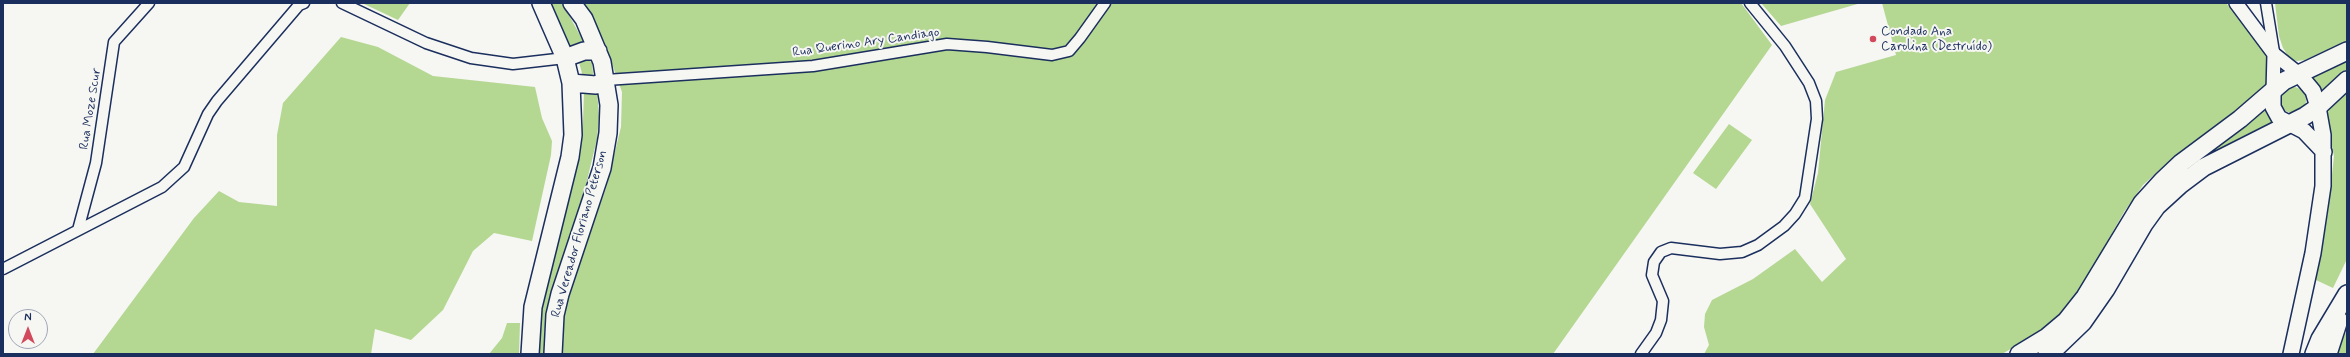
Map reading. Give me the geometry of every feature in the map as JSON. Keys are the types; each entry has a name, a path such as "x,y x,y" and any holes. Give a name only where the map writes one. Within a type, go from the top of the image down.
{"main road":[{"name":"Rua Vereador Floriano Peterson","path":"530,354 533,307 570,157 573,135 571,83 565,58 541,3"},
{"name":"Rua Vereador Floriano Peterson","path":"553,354 555,315 560,294 602,168 609,105 606,80 598,51 584,20 572,3"},
{"path":"2019,354 2047,337 2066,321 2085,297 2142,203 2162,180 2298,73 2347,50"},
{"path":"565,58 584,51 598,51"},
{"path":"2291,354 2313,253 2323,186 2324,152 2318,107 2313,91 2298,73"},
{"path":"571,83 596,85 606,80"},
{"path":"2047,354 2057,347 2083,322 2106,289 2158,206 2180,185 2204,167 2289,124 2318,107 2347,80"},
{"path":"2273,92 2273,107 2279,118 2304,131 2324,152"},
{"path":"2314,354 2320,339 2346,295"},
{"path":"2328,354 2346,295"}],"street":[{"name":"Rua Moze Scur","path":"78,230 96,163 114,42 149,3"},
{"path":"3,269 162,187 184,167 208,114 217,100 299,5 304,3"},
{"path":"342,3 426,43 471,58 513,64 565,58"},
{"name":"Rua Querino Ary Candiago","path":"606,80 813,66 947,44 1052,55 1069,51 1105,3"},
{"path":"1642,354 1656,333 1661,320 1663,302 1652,276 1654,262 1661,252 1671,248 1720,254 1742,252 1758,245 1784,226 1795,214 1805,198 1817,119 1816,101 1809,83 1785,46 1750,3"},
{"path":"2236,3 2274,54 2298,73"},
{"path":"2266,3 2274,54 2273,92"}],"green space":[{"path":"362,3 410,3 398,20"},
{"path":"549,3 562,3 585,44 568,48"},
{"path":"583,3 1741,3 1772,45 1553,354 561,354 561,328 569,291 606,188 621,127 622,92 604,41"},
{"path":"1761,3 1861,3 1781,26"},
{"path":"1882,3 2226,3 2256,38 2266,56 2269,70 2267,85 2203,139 2168,162 2143,185 2124,212 2081,288 2065,309 2046,328 2002,354 1704,354 1709,345 1704,327 1705,314 1712,300 1753,279 1795,249 1822,282 1846,259 1810,204 1818,173 1825,100 1836,72 1896,55"},
{"path":"2275,3 2347,3 2347,42 2305,60 2297,61 2290,59 2283,48 2279,36"},
{"path":"341,37 378,47 433,76 535,87 542,118 552,141 551,155 532,241 494,233 473,251 443,310 411,340 375,329 371,354 93,354 194,218 219,191 239,202 277,206 277,135 283,103"},
{"path":"587,58 592,63 592,77 583,77 579,62 581,59"},
{"path":"2347,58 2347,70 2320,93 2309,76"},
{"path":"2293,87 2302,91 2306,100 2302,109 2293,113 2284,109 2280,100 2284,91"},
{"path":"2347,90 2347,259 2333,288 2316,280 2328,212 2334,156 2326,118 2331,104"},
{"path":"597,91 599,116 597,139 581,205 549,304 544,334 544,354 538,354 539,319 580,144 583,122 584,92"},
{"path":"2266,108 2267,114 2276,124 2201,162 2041,351 2032,354 2177,175"},
{"path":"1729,124 1752,140 1716,189 1693,173"},
{"path":"507,323 520,323 519,354 489,354 502,338"},
{"path":"2347,330 2347,354 2336,354"}],"place":[{"name":"Condado Ana Carolina (Destruído)","path":"1873,39"}]}
